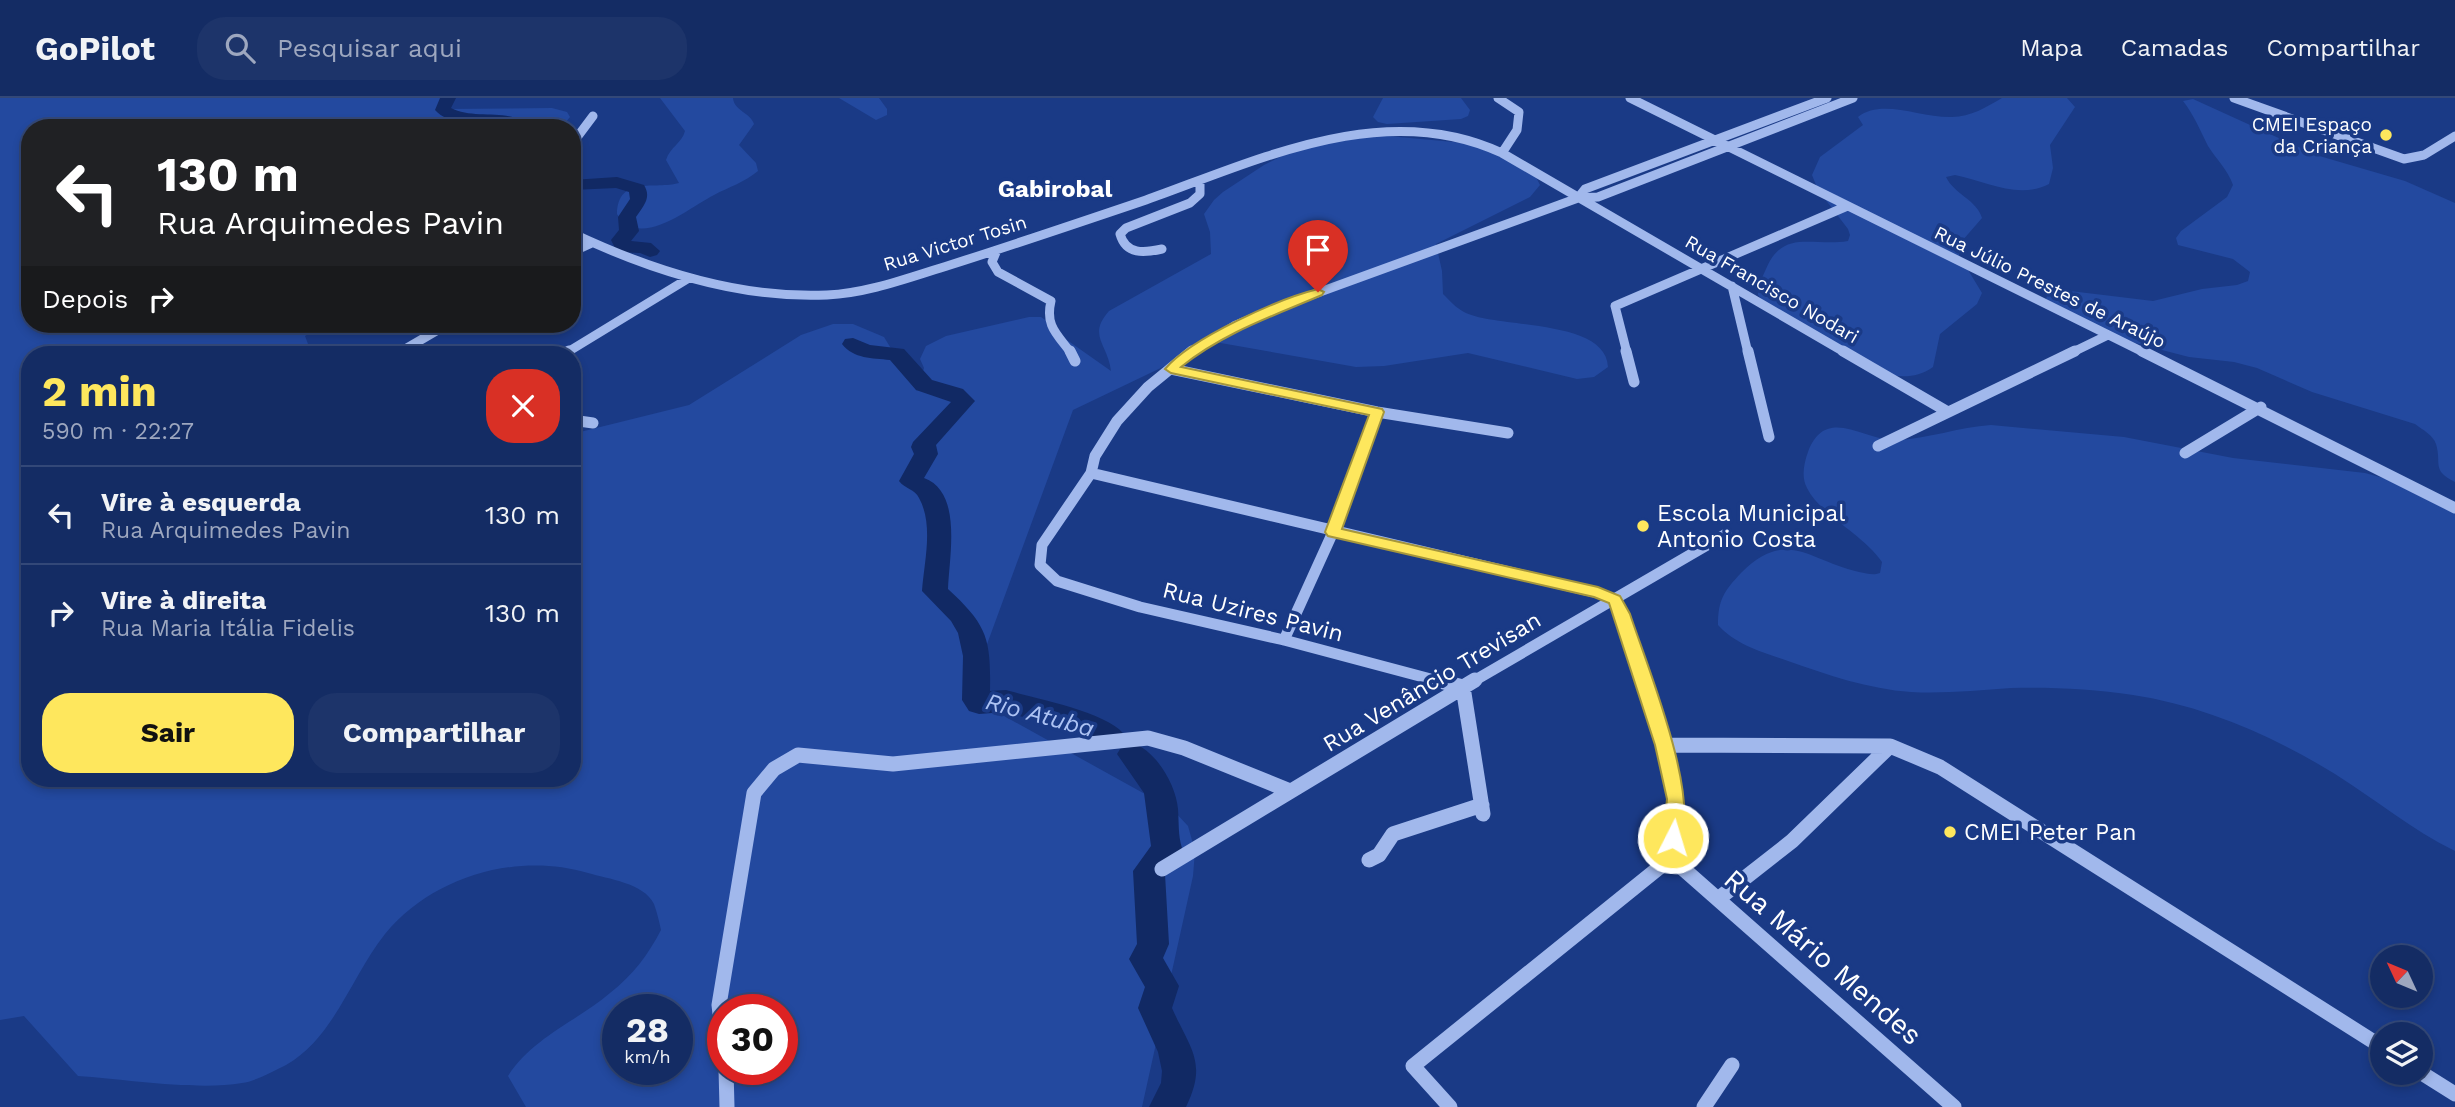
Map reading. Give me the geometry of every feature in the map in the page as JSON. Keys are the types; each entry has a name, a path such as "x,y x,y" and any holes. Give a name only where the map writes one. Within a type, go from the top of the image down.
{"street":[{"path":"1498,98 1519,113 1517,130 1502,153"},
{"name":"Rua Júlio Prestes de Araújo","path":"1630,98 1845,207 2261,407 2455,508"},
{"path":"1578,198 1585,189 1826,98"},
{"path":"1450,1107 1413,1066 1671,858 1676,799 1664,745 1622,614 1615,600 1598,593 1091,473 1093,460 1103,441 1129,408 1195,349 1231,329 1318,292 1578,198 1598,197 1853,98"},
{"path":"2234,98 2404,159 2424,155 2455,136"},
{"path":"581,132 593,116"},
{"name":"Rua Victor Tosin","path":"581,238 689,278 797,295 833,294 889,282 997,250 1310,145 1369,132 1447,133 1469,138 1502,153 1578,198"},
{"path":"1162,249 1142,253 1129,250 1121,242 1120,234 1126,228 1190,203 1200,194 1200,182"},
{"name":"Rua Francisco Nodari","path":"1578,198 1948,412"},
{"path":"1634,382 1615,306 1845,207"},
{"path":"581,248 592,243"},
{"path":"997,250 992,262 998,272 1051,301 1048,311 1049,329 1072,353 1075,361"},
{"path":"577,346 689,278"},
{"path":"1732,286 1769,437"},
{"path":"410,346 433,333"},
{"path":"1878,446 2108,335"},
{"path":"1171,369 1377,412 1508,433"},
{"path":"2185,453 2261,407"},
{"path":"1284,640 1333,532 1377,412"},
{"path":"581,421 593,423"},
{"name":"Rua Uzires Pavin","path":"1091,473 1042,545 1040,565 1057,581 1140,607 1284,640 1463,687"},
{"name":"Rua Venâncio Trevisan","path":"1162,869 1463,687 1726,534"},
{"path":"1369,860 1380,855 1393,834 1483,810 1463,687"},
{"path":"721,994 754,793 774,769 798,755 893,764 1148,738 1184,748 1290,791"},
{"path":"1664,745 1889,746 1940,767 2370,1039"},
{"path":"1718,900 1792,841 1889,746"},
{"name":"Rua Mário Mendes","path":"1671,858 1954,1107"},
{"path":"1704,1107 1732,1065"},
{"path":"2433,1080 2455,1094"},
{"path":"726,1085 727,1107"}],"shaded area":[{"path":"0,98 443,98 443,109 552,108 567,112 570,117 21,119 21,333 310,333 305,336 307,346 21,346 21,787 581,787 581,432 689,405 801,335 833,324 853,324 884,337 917,391 924,368 920,359 926,346 946,336 1029,317 1041,317 1051,324 1057,333 1111,371 1099,334 1109,311 1211,254 1210,232 1204,214 1223,192 1264,165 1290,152 1318,143 1377,135 1487,145 1535,175 1540,185 1530,197 1436,244 1442,271 1443,294 1461,310 1479,317 1547,328 1589,340 1603,351 1608,367 1594,377 1577,379 1468,353 1384,366 1356,367 1215,342 1073,410 968,696 1172,809 1188,826 1195,851 1193,876 1142,1107 526,1107 508,1076 542,1040 602,999 602,1085 693,1085 693,994 608,994 639,964 661,930 654,904 649,897 634,887 615,880 561,867 533,866 478,874 427,897 405,914 373,950 341,1005 317,1039 303,1053 265,1076 247,1082 204,1086 78,1076 24,1016 0,1020"},
{"path":"660,98 733,98 736,106 754,124 739,145 756,163 758,171 665,223 638,228 626,224 617,214 624,194 639,186 679,183 666,160 685,131"},
{"path":"839,98 879,98 887,109 887,115 876,120"},
{"path":"1383,98 1461,98 1470,110 1468,116 1461,119 1387,124 1378,122 1373,117"},
{"path":"2002,98 2067,98 2075,107 2050,145 2053,168 2049,184 2014,190 1955,175 1946,177 1954,188 1975,206 1982,218 1962,241 1959,255 1982,293 1977,304 1940,334 1933,367 1921,374 1908,376 1881,374 1764,302 1758,295 1766,269 1781,248 1800,242 1848,241 1848,229 1818,190 1812,175 1820,157 1863,125 1858,117 1878,109 1890,109 1940,117 1959,117 1978,111"},
{"path":"2193,99 2316,155 2405,181 2455,203 2455,482 2440,470 2438,451 2433,438 2415,424 2312,392 2257,368 2234,362 2189,357 2135,343 2082,323 2046,299 2048,293 2062,290 2153,301 2248,281 2250,272 2233,259 2178,245 2176,238 2181,231 2227,197 2233,185 2183,101"},
{"path":"1991,425 2124,437 2233,458 2365,473 2398,482 2455,505 2455,851 2409,824 2335,774 2287,747 2238,724 2186,707 2133,695 2072,689 2011,688 1923,692 1879,688 1759,651 1733,638 1718,625 1721,602 1730,585 1757,559 1772,552 1798,551 1859,572 1880,573 1882,562 1874,552 1822,507 1805,484 1804,470 1808,452 1816,438 1825,430 1847,429 1896,440"}],"waterway":[{"name":"Rio Atuba","path":"448,98 443,110 452,115 473,119"},
{"name":"Rio Atuba","path":"581,184 617,182 638,189 639,199 627,217 629,231 621,240 624,248 644,247 650,251"},
{"name":"Rio Atuba","path":"853,344 865,351 896,354 924,385 955,394 964,401 925,442 923,447 926,454 911,481 926,489 937,512 939,538 935,591 960,614 972,633 977,667 976,700 979,703 1006,701 1094,727 1112,737"},
{"name":"Rio Atuba","path":"1132,754 1147,772 1162,800 1167,848 1149,871 1153,944 1146,959 1162,986 1155,1008 1176,1052 1180,1071 1179,1081 1167,1107"}],"place":[{"name":"CMEI Espaço da Criança","path":"2386,135"},
{"name":"Escola Municipal Antonio Costa","path":"1643,526"},
{"name":"CMEI Peter Pan","path":"1950,832"}],"district":[{"name":"Gabirobal","path":"1055,189"}],"route":[{"path":"1318,292 1231,329 1195,349 1171,369 1377,412 1333,532 1598,593 1615,600 1622,614 1664,745 1676,799 1673,838"}]}
